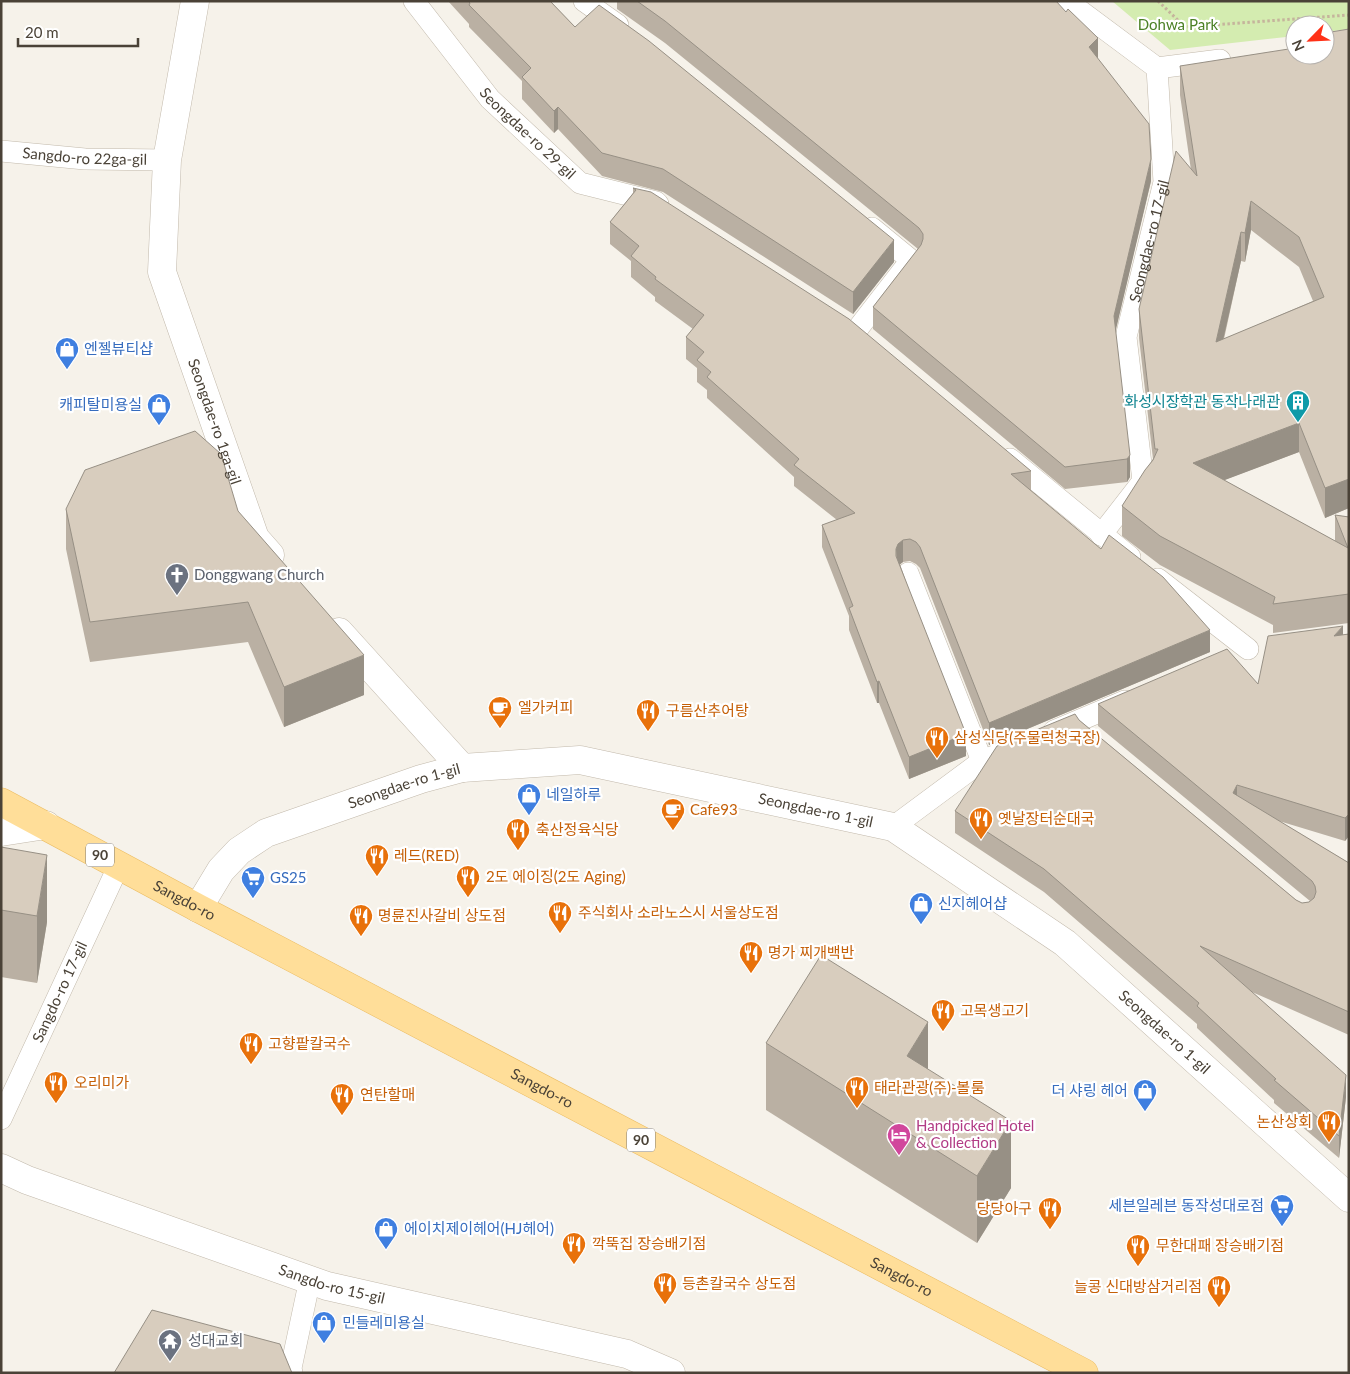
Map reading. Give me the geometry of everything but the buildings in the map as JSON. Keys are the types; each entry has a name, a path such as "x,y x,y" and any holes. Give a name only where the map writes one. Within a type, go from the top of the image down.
{"main road":[{"name":"Sangdo-ro","path":"1,802 198,908 1084,1373"}],"street":[{"name":"Seongdae-ro 1ga-gil","path":"195,1 167,160 162,272 255,538 288,575"},
{"path":"321,612 462,768"},
{"name":"Seongdae-ro 1-gil","path":"198,908 221,870 239,851 266,833 421,779 462,768 580,760 892,827 1064,943 1348,1196"},
{"path":"1,832 46,826"},
{"name":"Sangdo-ro 15-gil","path":"1,1168 27,1180 327,1286 627,1354 671,1373"}],"lane":[{"name":"Seongdae-ro 29-gil","path":"414,1 490,99 580,184 656,202 672,213"},
{"path":"584,1 633,36"},
{"path":"1067,1 1157,68 1236,58"},
{"name":"Seongdae-ro 17-gil","path":"1101,534 1143,482 1126,337 1164,182 1157,68"},
{"name":"Sangdo-ro 22ga-gil","path":"1,151 85,160 167,160"},
{"path":"856,332 911,260 857,216"},
{"path":"994,446 1248,651"},
{"path":"908,573 982,761"},
{"path":"892,827 982,761 1142,694"},
{"path":"1081,720 1087,733 1095,739"},
{"name":"Sangdo-ro 17-gil","path":"1,1119 119,865"},
{"path":"292,1373 291,1368 310,1279"}],"path":[{"path":"1158,1 1185,27 1349,15"}],"green space":[{"name":"Dohwa Park","path":"1112,1 1349,1 1349,29 1335,31 1335,15 1285,15 1285,37 1170,50"}],"place":[{"name":"엔젤뷰티샵","path":"67,370"},
{"name":"화성시장학관 동작나래관","path":"1298,423"},
{"name":"캐피탈미용실","path":"159,426"},
{"name":"Donggwang Church","path":"177,596"},
{"name":"엘가커피","path":"500,729"},
{"name":"구름산추어탕","path":"648,732"},
{"name":"삼성식당(주물럭청국장)","path":"937,759"},
{"name":"네일하루","path":"529,816"},
{"name":"Cafe93","path":"673,831"},
{"name":"옛날장터순대국","path":"981,840"},
{"name":"축산정육식당","path":"518,851"},
{"name":"레드(RED)","path":"377,877"},
{"name":"2도 에이징(2도 Aging)","path":"468,898"},
{"name":"GS25","path":"253,899"},
{"name":"신지헤어샵","path":"921,925"},
{"name":"주식회사 소라노스시 서울상도점","path":"560,934"},
{"name":"명륜진사갈비 상도점","path":"361,937"},
{"name":"명가 찌개백반","path":"751,974"},
{"name":"고목생고기","path":"943,1032"},
{"name":"고향팥칼국수","path":"251,1065"},
{"name":"오리미가","path":"56,1104"},
{"name":"태라관광(주)-볼룸","path":"857,1109"},
{"name":"더 샤링 헤어","path":"1145,1112"},
{"name":"연탄할매","path":"342,1116"},
{"name":"논산상회","path":"1329,1143"},
{"name":"Handpicked Hotel & Collection","path":"899,1156"},
{"name":"세븐일레븐 동작성대로점","path":"1282,1227"},
{"name":"당당아구","path":"1050,1230"},
{"name":"에이치제이헤어(HJ헤어)","path":"386,1250"},
{"name":"깍뚝집 장승배기점","path":"574,1265"},
{"name":"무한대패 장승배기점","path":"1138,1267"},
{"name":"등촌칼국수 상도점","path":"665,1305"},
{"name":"늘콩 신대방삼거리점","path":"1219,1308"},
{"name":"민들레미용실","path":"324,1344"},
{"name":"성대교회","path":"170,1362"}]}
